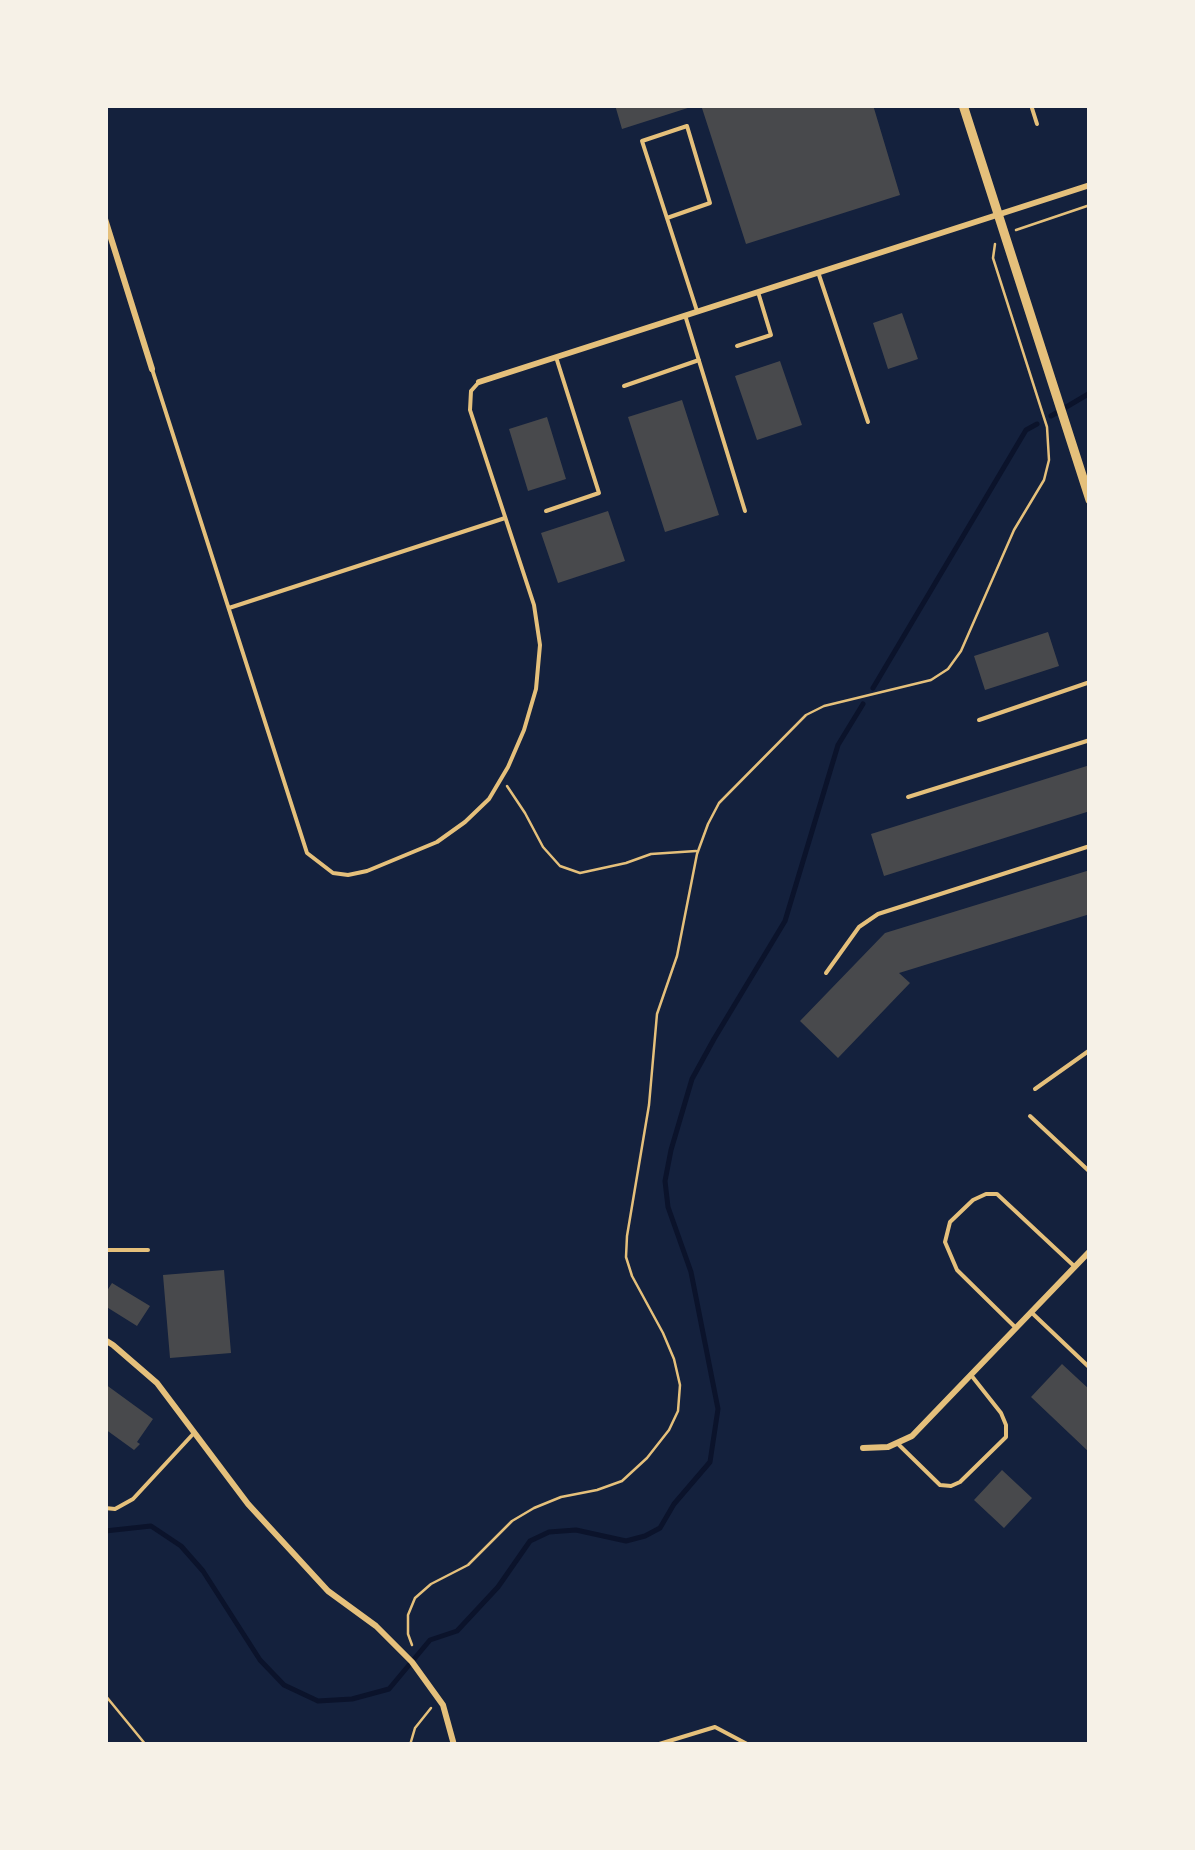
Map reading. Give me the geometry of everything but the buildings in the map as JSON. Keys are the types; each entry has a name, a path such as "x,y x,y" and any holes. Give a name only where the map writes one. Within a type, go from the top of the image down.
{"street":[{"path":"963,105 1089,492"},
{"path":"480,382 1090,186"},
{"path":"105,219 152,369"},
{"path":"863,1448 888,1446 912,1436 1090,1251"},
{"path":"105,1340 158,1384 248,1504 328,1591 376,1626 412,1662 443,1705 454,1745"}],"lane":[{"path":"1031,105 1038,124"},
{"path":"667,218 710,203 686,126 642,141 697,312"},
{"path":"818,272 868,422"},
{"path":"737,346 771,334 758,292"},
{"path":"685,315 745,511"},
{"path":"546,511 599,494 556,357"},
{"path":"624,386 699,360"},
{"path":"152,369 308,853 333,872 348,875 437,842 489,799 524,730 536,688 540,645 534,605 470,410 470,391 480,382"},
{"path":"229,608 505,518"},
{"path":"979,720 1090,682"},
{"path":"908,797 1090,740"},
{"path":"826,973 859,927 878,914 1090,846"},
{"path":"1035,1088 1090,1050"},
{"path":"1030,1116 1090,1172"},
{"path":"1016,1328 958,1270 945,1242 950,1222 973,1200 997,1194 1074,1267"},
{"path":"105,1250 148,1250"},
{"path":"1031,1312 1090,1368"},
{"path":"897,1442 940,1485 960,1482 1006,1437 1002,1413 971,1375"},
{"path":"105,1508 125,1506 134,1499 194,1433"},
{"path":"656,1745 715,1726 750,1745"}],"path":[{"path":"418,1654 408,1634 408,1615 414,1598 430,1584 468,1565 512,1521 534,1508 622,1481 669,1430 678,1411 680,1385 674,1360 626,1257 650,1104 656,1014 677,956 698,852 718,803 806,716 824,706 932,680 948,669 961,651 1014,530 1044,480 1049,460 1046,427 993,258 996,238 1090,205"},
{"path":"501,779 543,847 560,866 580,874 652,854 698,852"},
{"path":"105,1695 146,1745"},
{"path":"410,1745 436,1698"}],"waterway":[{"path":"1051,416 1090,393"},
{"path":"873,688 1026,430 1037,424"},
{"path":"105,1531 151,1526 181,1546 203,1571 260,1660 284,1685 318,1701 352,1699 389,1689 430,1640 457,1631 498,1587 530,1541 549,1532 576,1530 626,1541 660,1528 674,1504 710,1462 718,1409 691,1272 668,1207 665,1181 671,1150 692,1079 785,921 838,745 863,704"}]}
